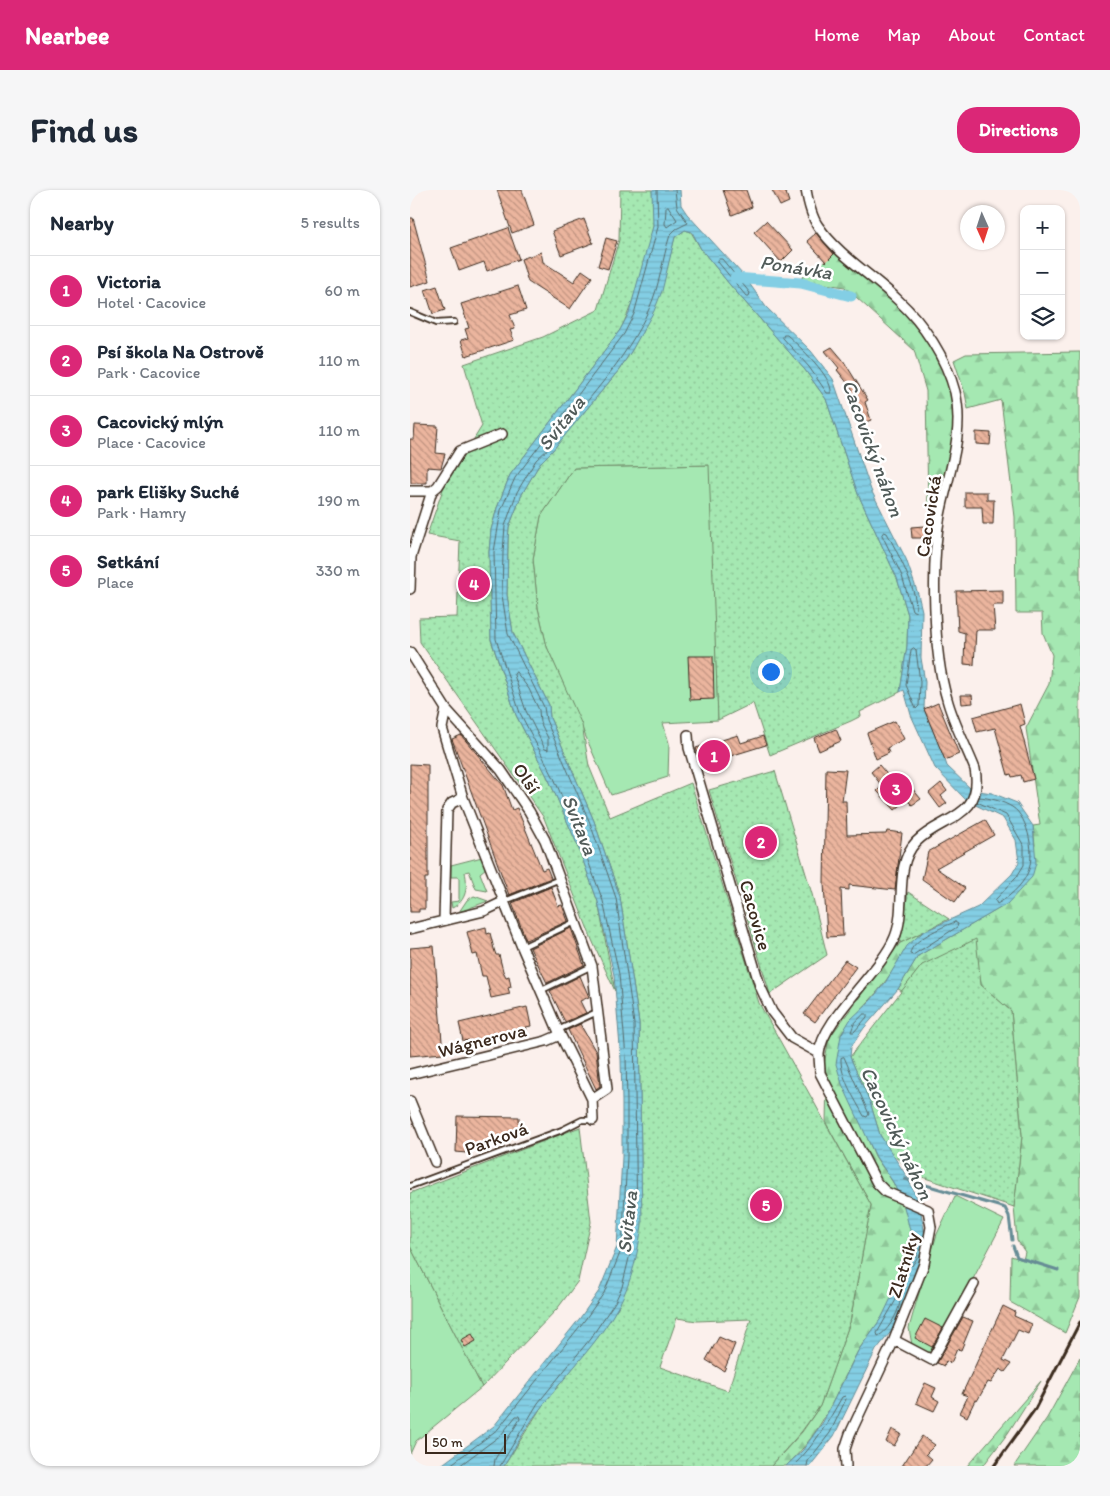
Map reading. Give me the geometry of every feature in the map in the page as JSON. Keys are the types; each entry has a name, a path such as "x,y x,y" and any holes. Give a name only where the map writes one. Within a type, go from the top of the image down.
{"street":[{"name":"Cacovická","path":"806,190 817,225 838,248 914,315 938,350 950,375 955,394 958,436 940,515 936,555 936,607 942,678 947,700 975,769 976,791 970,804 950,821 923,836 908,853 896,935 885,954 826,1033 819,1053"},
{"path":"410,589 411,557 432,491 438,486 460,451 502,434"},
{"path":"410,491 432,491"},
{"name":"Olší","path":"410,652 446,710 501,770 530,811 560,879 592,966 607,1089 592,1099"},
{"path":"446,710 442,721 443,733 463,798 522,947 559,1032 592,1099 593,1120"},
{"name":"Cacovice","path":"688,735 689,748 760,986 772,1012 792,1038 819,1053"},
{"path":"444,920 447,810 452,803 463,798"},
{"path":"410,929 484,910 505,901"},
{"name":"Wágnerova","path":"410,1074 546,1041 559,1032"},
{"name":"Zlatníky","path":"819,1053 820,1073 877,1183 886,1192 928,1210 931,1227 924,1264 894,1340 850,1434 845,1449 846,1466"},
{"path":"410,1101 435,1162"},
{"path":"894,1340 932,1360 974,1284"}],"lane":[{"path":"410,312 436,323 454,322"},
{"path":"505,901 560,879"},
{"path":"522,947 576,922"},
{"path":"542,990 592,966"},
{"path":"559,1032 598,1012"},
{"name":"Parková","path":"410,1186 582,1120 593,1120"}],"green space":[{"path":"620,190 652,190 654,207 650,242 630,307 620,330 510,475 497,508 491,530 489,552 491,640 516,715 549,780 577,844 598,902 615,991 592,940 544,818 420,642 419,618 457,617 460,541 427,535 443,489 482,426 464,364 543,337 598,310 619,240"},
{"path":"685,230 691,232 701,249 730,285 805,370 826,399 858,494 897,578 908,615 907,646 900,692 860,712 861,716 851,721 770,755 753,703 718,720 709,465 574,468 541,516 533,559 538,608 547,647 582,725 589,766 610,817 691,783 759,1003 871,1205 850,1322 820,1406 802,1431 771,1466 504,1466 542,1406 594,1342 620,1304 641,1167 639,1023 620,897 594,821 550,718 549,705 513,633 507,595 509,527 522,494 540,463 619,370 632,350 661,291 675,237","holes":["677,1318 697,1321 751,1319 728,1391 660,1367"]},
{"path":"835,253 890,298 908,316 928,341 944,369 953,400 954,428 948,466 935,517 928,507 926,391 914,350 845,287 799,280"},
{"path":"1080,352 1080,1297 1065,1333 1010,1302 1011,1256 1023,1260 1025,1252 1017,1240 1014,1207 1022,1136 1011,1011 981,985 978,964 922,965 902,991 898,989 918,956 1007,904 1035,845 1033,826 1040,825 1026,728 1049,684 1052,655 1043,633 1042,613 1016,613 1015,517 1001,400 968,409 965,393 954,360 966,354"},
{"path":"710,465 718,720 663,723 669,743 668,777 611,795 547,647 538,608 533,559 541,516 574,468"},
{"path":"775,771 812,894 827,955 770,994 709,790"},
{"path":"482,857 486,868 480,873 487,891 476,889 469,871 465,872 465,893 461,901 452,908 451,902 459,901 459,877 451,877 451,865"},
{"path":"908,892 949,919 900,943"},
{"path":"474,896 488,901 459,912 467,900"},
{"path":"923,932 841,1035 855,1097 869,1142 875,1156 898,1192 907,1215 911,1237 907,1261 887,1308 858,1351 820,1425 786,1466 771,1466 802,1432 820,1406 850,1322 871,1205 826,1123 827,1076 824,1065 829,1038 900,943"},
{"path":"976,939 981,985 1011,1011 1022,1136 1014,1207 922,1177 891,1154 880,1135 870,1102 850,1057 922,965"},
{"path":"580,1127 591,1222 578,1281 557,1309 482,1387 410,1246 410,1193"},
{"path":"955,1196 1004,1220 951,1321 946,1325 930,1352 924,1352 912,1345 909,1328 937,1234"},
{"path":"410,1246 482,1387 416,1441 410,1454"},
{"path":"1080,1358 1080,1466 1014,1466 1047,1418"},
{"path":"1041,1381 1008,1433 983,1466 967,1466"}],"water":[{"name":"Svitava","path":"652,190 680,190 681,205 687,214 744,276 766,307 811,351 833,379 871,490 906,559 918,594 922,611 921,658 925,682 924,709 947,766 972,790 992,793 1017,803 1033,826 1036,863 1032,877 1007,904 918,956 898,989 864,1028 851,1047 850,1057 870,1102 880,1135 907,1177 919,1202 925,1235 922,1259 894,1328 876,1350 834,1436 810,1466 786,1466 802,1451 823,1422 858,1351 882,1317 900,1279 908,1253 910,1230 904,1207 893,1182 876,1157 842,1084 836,1064 841,1035 850,1020 871,1000 885,983 907,946 923,932 978,907 1012,874 1019,862 1016,840 1003,818 967,801 935,768 911,715 904,690 900,692 907,646 908,615 897,578 858,494 826,399 805,370 701,249 692,232 685,230 675,237 662,291 654,311 632,350 619,370 540,463 522,494 509,527 508,540 507,595 513,633 549,705 550,718 594,821 620,897 639,1023 642,1225 639,1246 628,1286 611,1319 538,1412 504,1466 440,1466 494,1426 580,1318 599,1291 617,1247 622,1157 622,1101 621,1059 614,975 598,902 577,844 549,780 516,715 491,639 489,552 491,530 497,508 510,475 620,330 629,313 653,226"}],"building":[{"path":"497,190 522,190 534,225 512,233"},
{"path":"723,190 746,190 752,207 732,215"},
{"path":"772,190 785,190 789,202 780,206"},
{"path":"410,218 413,218 430,281 410,287"},
{"path":"584,219 593,243 561,255 552,231"},
{"path":"766,221 793,250 781,262 754,232"},
{"path":"508,228 519,259 487,271 484,262 459,271 451,248"},
{"path":"816,233 834,254 826,262 807,241"},
{"path":"606,238 617,241 608,269 598,266"},
{"path":"541,252 543,262 574,282 582,270 592,277 570,309 528,282 521,259"},
{"path":"437,286 445,310 433,314 425,290"},
{"path":"518,286 526,310 510,315 515,329 510,330 514,340 466,356 461,340 468,338 465,329 469,328 461,304"},
{"path":"832,347 843,360 868,400 865,402 871,420 863,423 850,391 853,390 825,351"},
{"path":"415,425 438,426 436,453 445,454 441,468 427,467 427,483 411,483 410,439 414,439"},
{"path":"976,432 991,433 990,445 976,444"},
{"path":"965,492 987,492 987,500 994,500 993,524 983,524 982,507 965,507"},
{"path":"924,526 925,538 912,538 911,527"},
{"path":"1003,590 1003,605 993,605 995,630 976,630 974,665 964,664 965,633 958,631 956,591"},
{"path":"688,656 713,656 714,699 690,700"},
{"path":"961,695 972,695 973,703 962,704"},
{"path":"938,703 959,754 945,760 924,709"},
{"path":"1020,704 1025,724 1020,726 1034,779 1023,782 1021,775 1012,777 1011,774 1008,775 995,728 977,732 973,717"},
{"path":"895,721 904,739 887,748 889,753 876,759 867,733"},
{"path":"836,729 841,741 819,751 814,738"},
{"path":"461,735 503,785 512,810 517,808 542,870 547,868 551,878 509,895 452,739"},
{"path":"738,735 741,743 763,736 766,745 701,765 696,748"},
{"path":"410,764 428,765 428,878 425,878 425,909 419,909 419,912 410,912"},
{"path":"879,765 891,779 895,775 902,783 906,781 921,799 912,805 907,800 895,810 877,791 882,786 871,772"},
{"path":"826,769 846,770 842,801 846,801 847,835 886,834 887,831 902,833 895,890 849,885 849,890 841,889 843,936 827,937 824,883"},
{"path":"941,783 947,791 941,796 947,803 940,808 929,793"},
{"path":"985,820 994,835 936,868 965,888 955,902 922,879 928,852"},
{"path":"551,887 558,906 562,905 568,921 526,940 512,903"},
{"path":"486,927 487,934 490,933 496,955 499,955 503,971 506,977 509,976 511,987 508,988 510,994 491,998 486,976 482,976 477,954 473,955 467,932"},
{"path":"571,928 584,965 547,983 530,948"},
{"path":"434,946 443,1053 410,1056 410,948"},
{"path":"845,960 856,967 815,1022 804,1014"},
{"path":"580,976 589,997 580,1001 586,1013 565,1022 550,991"},
{"path":"527,1007 531,1026 526,1027 527,1030 470,1043 469,1040 463,1041 459,1023"},
{"path":"580,1024 596,1052 600,1086 596,1089 568,1030"},
{"path":"457,1116 519,1117 519,1132 476,1149 466,1149 466,1153 456,1152"},
{"path":"1003,1306 1015,1312 1014,1316 1032,1324 1028,1334 1018,1330 1003,1360 1011,1364 1005,1372 1000,1369 991,1383 988,1382 977,1401 975,1400 967,1417 960,1413 968,1396 962,1394"},
{"path":"963,1317 973,1321 961,1350 957,1349 951,1363 946,1361 944,1366 937,1363"},
{"path":"925,1319 943,1328 932,1347 915,1338"},
{"path":"472,1334 476,1341 465,1347 461,1340"},
{"path":"719,1337 735,1344 724,1371 706,1360"},
{"path":"925,1383 936,1388 932,1397 939,1401 934,1411 916,1403"},
{"path":"892,1429 901,1434 894,1446 886,1442"},
{"path":"922,1436 935,1445 926,1454 932,1459 926,1466 902,1466"}],"waterway":[{"name":"Ponávka","path":"735,278 801,283 851,296"},
{"name":"Cacovický náhon","path":"905,1179 1005,1208 1009,1216 1012,1240"},
{"path":"1013,1246 1017,1257 1058,1270"}],"railway":[{"path":"994,1466 1035,1409 1080,1322"}],"place":[{"name":"park Elišky Suché","path":"474,584"},
{"name":"Victoria","path":"714,756"},
{"name":"Cacovický mlýn","path":"896,789"},
{"name":"Psí škola Na Ostrově","path":"761,842"},
{"name":"Setkání","path":"766,1205"}]}
